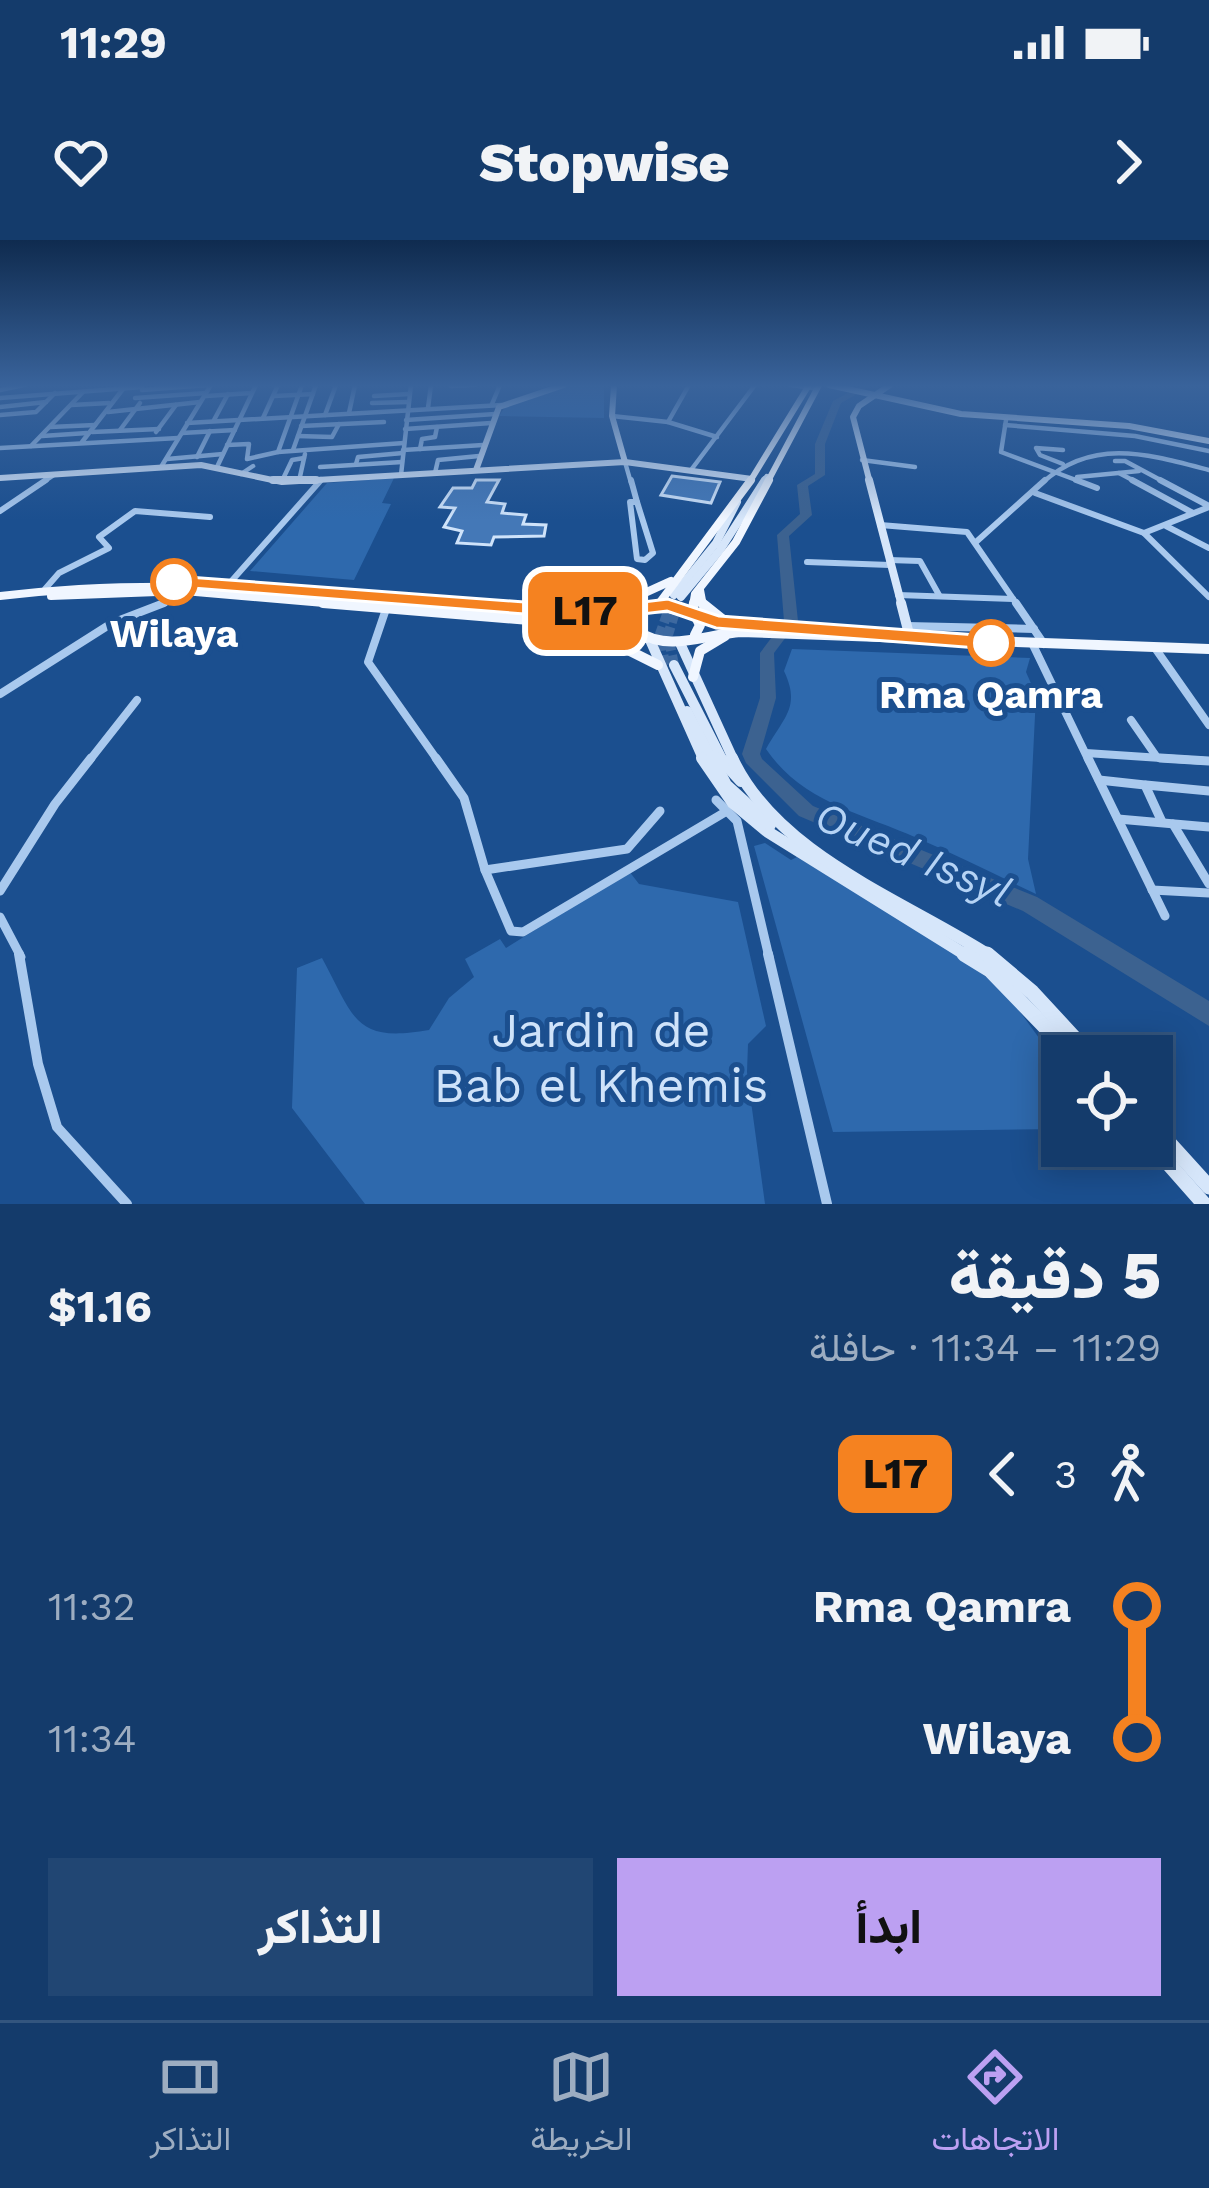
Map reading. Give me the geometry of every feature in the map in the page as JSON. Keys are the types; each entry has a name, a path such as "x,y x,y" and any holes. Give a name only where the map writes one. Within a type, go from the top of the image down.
{"main road":[{"path":"648,639 635,621 653,607 737,502 784,430"},
{"path":"695,635 700,627 694,615 700,587 736,542 791,430"},
{"path":"585,611 635,600 678,576"},
{"path":"0,599 45,589 134,582 228,585 585,611 653,607 739,628"},
{"path":"700,587 705,609 739,628"},
{"path":"0,599 92,592 191,592 574,624 680,643 695,635 739,628 1209,650"},
{"path":"574,624 666,665"},
{"path":"693,677 706,645 739,628"}],"street":[{"path":"31,446 46,430"},
{"path":"81,444 92,430"},
{"path":"40,436 139,430"},
{"path":"150,439 158,430"},
{"path":"164,463 183,430"},
{"path":"0,448 235,430"},
{"path":"217,466 235,430"},
{"path":"278,452 284,430"},
{"path":"293,451 300,430"},
{"path":"282,436 318,439 333,436 336,430"},
{"path":"401,475 405,430"},
{"path":"420,449 422,440 435,437 436,430"},
{"path":"476,470 488,430"},
{"path":"616,430 625,462 638,502 653,553 650,559 637,559 630,502 638,502"},
{"path":"696,430 717,436"},
{"path":"691,470 721,430"},
{"path":"856,430 910,638"},
{"path":"1004,430 1000,452 1097,488"},
{"path":"1030,430 1040,455 1064,464"},
{"path":"1048,430 1209,441"},
{"path":"1132,430 1209,451"},
{"path":"197,457 210,431"},
{"path":"1144,437 1149,457"},
{"path":"315,449 318,439"},
{"path":"1174,462 1178,439"},
{"path":"227,445 249,444 247,459 278,452 305,454"},
{"path":"282,482 292,460 315,449 483,445"},
{"path":"331,448 324,466 402,462"},
{"path":"359,477 359,456 404,448"},
{"path":"1037,448 1063,450"},
{"path":"976,542 1064,464 1101,453 1209,470"},
{"path":"0,478 223,454"},
{"path":"298,482 305,454"},
{"path":"435,473 438,460 479,456"},
{"path":"862,460 915,466"},
{"path":"1114,461 1209,506"},
{"path":"164,463 217,466 282,482 625,462 752,479"},
{"path":"242,474 253,466"},
{"path":"1069,477 1143,471"},
{"path":"1119,473 1193,513"},
{"path":"0,512 55,474"},
{"path":"737,502 723,532 678,596 720,550 767,477"},
{"path":"228,585 321,480"},
{"path":"1035,493 1144,533 1209,597"},
{"path":"1144,533 1209,506"},
{"path":"45,589 61,568 91,560 110,548 99,537 135,511 210,517"},
{"path":"1164,525 1209,548"},
{"path":"880,526 957,529 976,542 1034,629 1086,753 1165,916"},
{"path":"807,562 920,561 940,596"},
{"path":"0,694 117,620 191,592"},
{"path":"898,595 1013,599"},
{"path":"386,608 368,662 455,782 508,928 524,932 727,811"},
{"path":"906,626 1034,629"},
{"path":"648,639 720,758 744,783 803,838 1004,966 1071,1035"},
{"path":"680,643 744,783"},
{"path":"1155,648 1209,725"},
{"path":"666,665 713,780 768,832 990,970 1053,1035"},
{"path":"666,665 726,785 801,850"},
{"path":"0,891 56,804 137,700"},
{"path":"1130,720 1157,757"},
{"path":"1086,753 1209,761"},
{"path":"1099,780 1209,791"},
{"path":"1145,785 1209,888"},
{"path":"716,800 737,821 827,1204"},
{"path":"485,870 621,851 633,845 660,811"},
{"path":"1118,819 1209,827"},
{"path":"741,836 768,832"},
{"path":"1152,890 1209,888"},
{"path":"0,917 21,958 38,1064 57,1127 127,1204"},
{"path":"1173,1147 1209,1187"},
{"path":"1171,1167 1204,1204"}],"green space":[{"path":"394,478 382,503 391,504 354,580 250,571 327,483"},
{"path":"792,649 1030,658 1026,672 1036,695 1028,859 1036,894 834,804 781,767 766,749 791,703 784,671"},
{"path":"765,843 791,860 797,857 943,945 1005,991 1041,1041 1041,1129 833,1132 754,846"},
{"name":"Jardin de Bab el Khemis","path":"629,871 639,884 738,902 766,1026 748,1044 747,1072 765,1204 365,1204 292,1108 297,968 322,958 351,1011 371,1029 385,1033 429,1030 449,998 474,977 465,959 500,939 506,948"}],"building":[{"path":"672,476 720,482 711,503 661,495"},
{"path":"476,480 499,480 487,502 505,504 502,513 526,515 523,524 546,525 544,536 494,537 491,545 457,543 462,531 444,527 455,508 440,507 453,488 472,488"}],"waterway":[{"name":"Oued Issyl","path":"826,430 820,444 820,475 802,485 806,515 783,535 791,621 767,653 768,698 751,754 755,763 806,811 1030,904 1209,1014"}],"tunnel":[{"path":"670,606 674,595"},
{"path":"665,665 660,634 671,603"},
{"path":"674,665 668,635 677,605"}],"bus line":[{"name":"L17","path":"174,582 504,608 618,611 668,605 716,622 991,643"}],"place":[{"name":"Wilaya","path":"174,582"},
{"name":"Rma Qamra","path":"991,643"}]}
